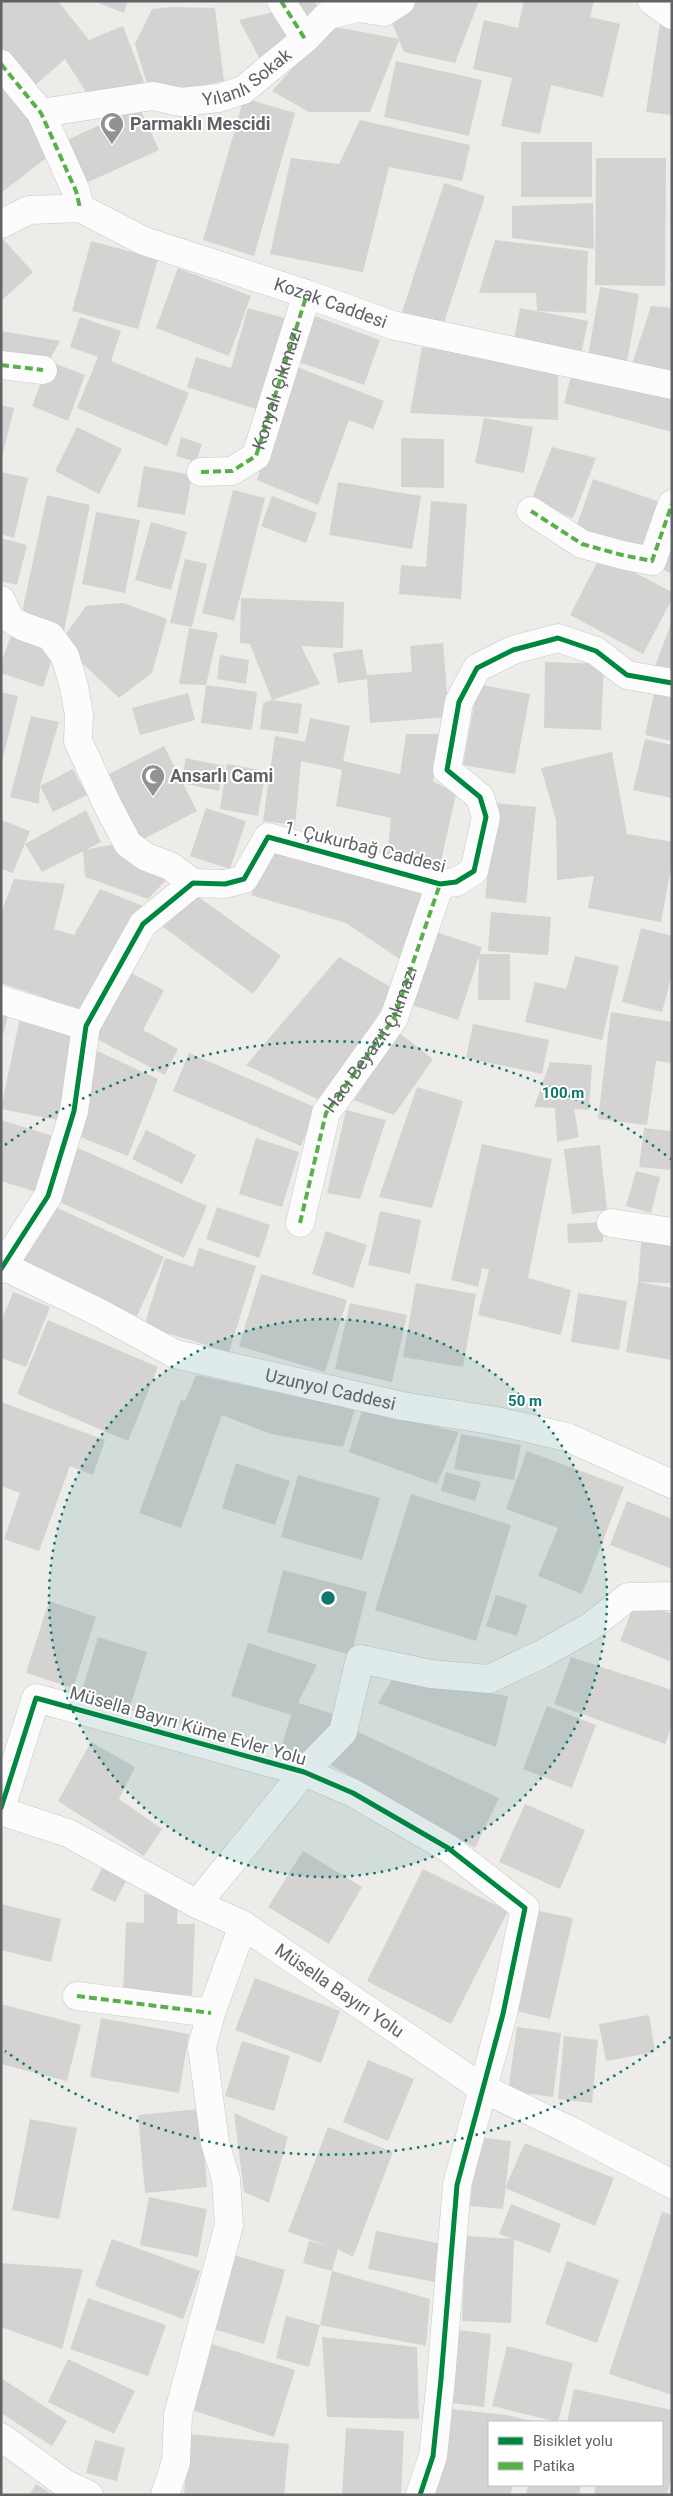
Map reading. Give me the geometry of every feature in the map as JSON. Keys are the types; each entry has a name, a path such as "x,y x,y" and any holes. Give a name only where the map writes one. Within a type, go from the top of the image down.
{"street":[{"path":"281,1 305,39"},
{"name":"Yılanlı Sokak","path":"41,113 153,96 181,102 219,98 243,90 305,39 328,15 358,8 384,12 402,1"},
{"path":"652,1 672,15"},
{"path":"1,64 41,113 76,191 80,208"},
{"name":"Kozak Caddesi","path":"1,224 29,210 80,208 144,241 307,294 392,325 672,384"},
{"name":"Konyalı Çıkmazı","path":"201,472 232,471 256,456 307,294"},
{"path":"1,365 43,370"},
{"path":"531,511 582,544 622,556 652,561 672,504"},
{"path":"1,600 10,619 22,626 50,636 65,656 74,686 79,715 78,741 128,844 146,857 170,866 193,883 143,924 86,1026 74,1110 48,1196 2,1266"},
{"name":"1. Çukurbağ Caddesi","path":"193,883 226,884 244,879 268,837 440,884 456,882 474,871 486,817 480,797 447,770 459,702 477,668 513,650 558,638 596,651 627,675 672,683"},
{"name":"Hacı Beyazıt Çıkmazı","path":"300,1223 326,1113 394,1018 440,884"},
{"path":"1,1000 86,1026"},
{"path":"611,1223 672,1232"},
{"name":"Uzunyol Caddesi","path":"2,1266 96,1311 175,1354 402,1406 496,1421 567,1438 672,1484"},
{"path":"197,1904 304,1772 343,1732 360,1659 431,1674 490,1679 540,1655 590,1627 628,1597 672,1596"},
{"name":"Müsella Bayırı Küme Evler Yolu","path":"1,1809 36,1698 304,1772 353,1794 448,1848 525,1908 503,2014 482,2088"},
{"name":"Müsella Bayırı Yolu","path":"1,1809 68,1833 197,1904 243,1925 482,2088 571,2130 672,2184"},
{"path":"165,2495 176,2462 178,2416 228,2225 226,2179 215,2143 202,2047 211,2013 243,1925"},
{"path":"77,1996 211,2013"},
{"path":"420,2495 433,2456 457,2186 482,2088"},
{"path":"1,2437 64,2482 88,2495"}],"building":[{"path":"1,1 58,1 89,40 123,26 144,82 91,100 65,59 32,88 1,46"},
{"path":"94,1 128,1 124,13"},
{"path":"302,1 313,1 323,13 306,27 292,9"},
{"path":"415,1 479,1 455,63 404,52 399,40 370,112 309,112 272,91 331,26 399,39 391,21"},
{"path":"524,1 594,1 590,17 620,24 603,97 551,85 540,134 501,126 512,78 473,69 484,20 518,28"},
{"path":"173,7 215,8 224,81 186,89 148,87 135,44 152,9"},
{"path":"278,11 296,42 263,65 239,20"},
{"path":"660,24 672,30 672,115 646,112"},
{"path":"396,61 482,80 469,136 384,117"},
{"path":"5,78 50,155 1,193 1,85"},
{"path":"244,98 295,113 254,256 203,240"},
{"name":"Parmaklı Mescidi","path":"139,107 159,150 84,184 65,141"},
{"path":"360,120 470,145 462,181 389,167 363,272 270,254 291,158 339,164"},
{"path":"521,142 592,142 592,197 521,197"},
{"path":"596,158 666,158 665,286 595,285"},
{"path":"444,183 485,196 443,326 402,312"},
{"path":"593,203 594,249 512,238 512,206"},
{"path":"1,237 33,272 1,301"},
{"path":"495,240 588,251 586,313 537,311 536,293 479,293"},
{"path":"91,241 158,259 138,329 72,311"},
{"path":"178,268 251,296 229,356 156,328"},
{"path":"600,287 639,294 626,368 587,362"},
{"path":"651,306 672,308 672,373 632,364"},
{"path":"248,308 292,320 265,412 187,387 196,357 231,368"},
{"path":"520,308 588,321 580,359 513,345"},
{"path":"309,314 380,340 364,385 293,360"},
{"path":"80,317 121,331 111,361 189,393 167,446 77,408 98,357 70,347"},
{"path":"1,331 60,341 49,361 1,352"},
{"path":"422,347 558,369 558,420 410,413"},
{"path":"49,361 85,375 68,421 32,406"},
{"path":"292,365 384,401 373,429 349,420 318,505 257,480"},
{"path":"572,372 672,399 672,432 564,403"},
{"path":"1,405 14,408 2,457 1,457"},
{"path":"484,418 533,427 524,473 475,463"},
{"path":"77,427 122,449 99,494 55,471"},
{"path":"181,437 202,444 196,462 176,456"},
{"path":"401,438 444,439 444,488 401,487"},
{"path":"552,447 596,458 573,518 531,501"},
{"path":"144,466 192,475 185,515 137,507"},
{"path":"1,472 28,478 14,538 1,534"},
{"path":"593,479 666,504 647,557 575,531"},
{"path":"338,482 421,496 412,549 329,535"},
{"path":"233,490 265,498 234,621 202,613"},
{"path":"47,495 90,505 64,631 20,622"},
{"path":"272,496 317,513 306,543 261,526"},
{"path":"431,501 467,504 461,599 399,594 401,565 426,567"},
{"path":"96,512 140,520 125,593 82,584"},
{"path":"151,522 187,532 171,590 135,580"},
{"path":"672,531 672,574 654,565"},
{"path":"1,538 27,545 17,585 1,581"},
{"path":"601,555 672,592 672,599 643,654 570,615"},
{"path":"185,559 207,564 192,627 170,623"},
{"path":"241,598 344,602 343,648 301,646 320,684 272,700 250,644 240,643"},
{"path":"123,603 167,619 152,673 119,698 60,642 86,606"},
{"path":"672,621 672,672 654,669"},
{"path":"189,628 218,633 206,685 179,684"},
{"path":"11,635 55,650 43,687 1,673 1,663"},
{"path":"443,643 449,717 370,723 367,679 338,683 333,653 362,649 367,675 412,672 410,646"},
{"path":"220,655 249,660 246,684 217,679"},
{"path":"545,662 604,664 601,730 544,728"},
{"path":"478,684 530,694 515,774 463,765"},
{"path":"206,685 257,692 252,730 201,723"},
{"path":"656,685 672,688 672,741 645,735"},
{"path":"1,692 18,696 2,762 1,762"},
{"path":"188,693 195,720 140,735 132,708"},
{"path":"272,700 302,704 298,734 260,729 263,703"},
{"path":"31,716 59,722 40,786 39,804 10,797"},
{"path":"310,718 350,726 343,761 400,774 406,734 442,734 433,781 456,794 439,870 387,857 391,818 336,806 342,770 301,761 295,825 263,821 275,736 305,742"},
{"path":"645,739 672,745 672,798 633,790"},
{"name":"Ansarlı Cami","path":"164,746 197,811 140,841 107,775"},
{"path":"612,752 627,834 672,842 672,862 661,922 588,908 594,876 557,880 556,820 541,768"},
{"path":"186,758 224,766 219,791 181,783"},
{"path":"227,764 266,771 258,816 220,809"},
{"path":"73,769 87,795 53,812 40,786"},
{"path":"495,803 536,807 526,903 485,898"},
{"path":"206,808 246,821 230,869 190,856"},
{"path":"86,810 101,842 42,872 25,844"},
{"path":"1,820 30,831 13,873 1,869"},
{"path":"116,844 170,876 148,899 85,877 83,850"},
{"path":"273,848 430,889 410,966 346,923 251,895"},
{"path":"14,879 65,884 54,929 74,935 100,889 143,906 83,1011 1,983 1,913"},
{"path":"197,896 281,956 253,994 162,926"},
{"path":"491,912 551,917 548,955 488,951"},
{"path":"641,928 672,936 672,974 662,1012 622,1002"},
{"path":"433,931 482,947 458,1020 409,1004"},
{"path":"479,954 510,954 510,1000 478,1000"},
{"path":"575,956 619,966 602,1040 525,1022 535,982 566,989"},
{"path":"339,957 394,989 323,1102 246,1065"},
{"path":"129,972 164,990 143,1030 178,1049 165,1075 95,1038"},
{"path":"611,1012 672,1022 672,1063 656,1061 647,1125 598,1119"},
{"path":"1,1014 8,1016 2,1038 1,1038"},
{"path":"20,1017 76,1029 57,1120 1,1109"},
{"path":"473,1024 549,1040 542,1074 466,1058"},
{"path":"398,1032 433,1059 394,1115 354,1100"},
{"path":"93,1049 158,1079 128,1156 75,1135"},
{"path":"189,1053 317,1108 301,1146 173,1091"},
{"path":"550,1062 592,1065 589,1110 574,1109 579,1137 557,1142 555,1108 534,1107"},
{"path":"417,1087 463,1101 432,1208 379,1197"},
{"path":"346,1110 386,1120 360,1199 327,1193"},
{"path":"1,1120 56,1137 39,1193 1,1181"},
{"path":"644,1128 672,1131 672,1170 639,1167"},
{"path":"146,1130 196,1155 182,1184 132,1159"},
{"path":"256,1138 299,1152 282,1207 239,1194"},
{"path":"482,1144 552,1159 528,1278 571,1290 561,1335 478,1315 489,1270 482,1268 478,1287 451,1280"},
{"path":"600,1145 607,1210 572,1214 564,1149"},
{"path":"76,1147 207,1206 184,1258 53,1199"},
{"path":"636,1171 660,1177 651,1213 626,1206"},
{"path":"49,1204 164,1257 137,1316 21,1263"},
{"path":"217,1207 270,1225 259,1258 206,1239"},
{"path":"380,1211 421,1220 410,1274 368,1265"},
{"path":"603,1222 603,1242 568,1243 567,1224"},
{"path":"326,1231 367,1245 353,1288 312,1274"},
{"path":"642,1233 672,1237 672,1283 638,1282"},
{"path":"199,1248 256,1266 229,1352 144,1326 165,1258 193,1267"},
{"path":"261,1274 347,1300 325,1372 239,1346"},
{"path":"638,1282 672,1288 672,1360 626,1352"},
{"path":"416,1283 476,1294 463,1367 403,1357"},
{"path":"13,1292 50,1307 26,1367 1,1358 1,1322"},
{"path":"578,1293 627,1301 619,1350 571,1342"},
{"path":"350,1303 407,1315 392,1382 335,1369"},
{"path":"48,1320 158,1367 128,1441 17,1394"},
{"path":"196,1375 355,1409 343,1447 271,1434 222,1415 181,1528 139,1513 181,1400 185,1401"},
{"path":"1,1402 105,1440 93,1475 70,1466 39,1551 4,1539 20,1493 1,1486"},
{"path":"362,1410 459,1432 437,1484 349,1452"},
{"path":"461,1434 521,1445 514,1480 454,1469"},
{"path":"527,1451 624,1487 582,1594 538,1576 558,1528 506,1509"},
{"path":"236,1463 290,1481 275,1525 222,1508"},
{"path":"446,1472 481,1482 475,1501 441,1491"},
{"path":"298,1475 380,1498 362,1560 281,1537"},
{"path":"411,1494 511,1525 476,1641 375,1610"},
{"path":"627,1501 672,1519 672,1569 610,1545"},
{"path":"283,1570 367,1592 351,1655 267,1632"},
{"path":"496,1595 527,1605 517,1636 486,1626"},
{"path":"636,1600 672,1614 670,1661 620,1641"},
{"path":"49,1601 96,1617 73,1688 26,1673"},
{"path":"98,1637 147,1652 128,1713 80,1698"},
{"path":"248,1643 317,1665 298,1703 340,1716 307,1757 281,1748 291,1715 231,1696"},
{"path":"571,1657 672,1690 672,1725 665,1744 554,1704"},
{"path":"394,1677 508,1696 496,1747 378,1703"},
{"path":"547,1706 596,1725 572,1788 523,1769"},
{"path":"352,1729 499,1798 475,1848 326,1762"},
{"path":"91,1742 135,1767 119,1799 162,1829 144,1856 58,1801"},
{"path":"525,1804 585,1830 560,1889 499,1862"},
{"path":"303,1851 362,1887 329,1944 268,1907"},
{"path":"102,1868 126,1881 115,1902 91,1890"},
{"path":"423,1869 508,1911 451,2024 367,1981"},
{"path":"144,1894 178,1901 177,1924 195,1924 192,1995 123,1992 126,1922 144,1923"},
{"path":"1,1904 61,1919 51,1962 1,1950"},
{"path":"539,1911 573,1918 550,2019 517,2011"},
{"path":"255,1978 340,2011 321,2063 235,2030"},
{"path":"1,2004 81,2025 67,2081 1,2064"},
{"path":"649,2015 655,2052 606,2061 599,2024"},
{"path":"101,2018 189,2034 179,2093 90,2077"},
{"path":"517,2027 561,2033 553,2097 508,2091"},
{"path":"564,2036 598,2040 592,2103 558,2099"},
{"path":"242,2041 290,2056 274,2111 225,2096"},
{"path":"368,2060 414,2079 388,2141 343,2122"},
{"path":"200,2109 207,2187 145,2193 138,2115"},
{"path":"234,2113 288,2137 269,2203 244,2192"},
{"path":"30,2119 77,2128 59,2219 12,2210"},
{"path":"328,2127 393,2152 353,2257 338,2249 332,2271 303,2263 309,2241 328,2246 288,2232"},
{"path":"478,2137 511,2141 503,2209 470,2206"},
{"path":"525,2143 614,2178 595,2226 505,2188"},
{"path":"149,2197 207,2209 198,2257 140,2245"},
{"path":"511,2204 561,2224 550,2253 499,2234"},
{"path":"662,2212 672,2215 672,2395 609,2374"},
{"path":"376,2231 442,2244 435,2282 368,2269"},
{"path":"466,2236 514,2239 511,2323 462,2321"},
{"path":"112,2239 200,2271 183,2319 95,2286"},
{"path":"234,2255 285,2270 264,2344 213,2329"},
{"path":"567,2261 619,2280 597,2343 545,2324"},
{"path":"1,2263 83,2269 62,2349 1,2327"},
{"path":"332,2271 430,2299 426,2346 320,2325"},
{"path":"88,2298 166,2325 148,2376 70,2349"},
{"path":"286,2316 320,2325 309,2367 276,2358"},
{"path":"459,2330 491,2334 484,2407 451,2403"},
{"path":"322,2337 417,2347 419,2419 327,2417"},
{"path":"212,2344 295,2370 274,2437 192,2410"},
{"path":"507,2346 573,2363 558,2421 492,2406"},
{"path":"68,2359 135,2391 114,2434 48,2402"},
{"path":"1,2378 67,2421 52,2446 1,2413"},
{"path":"574,2389 672,2410 672,2473 667,2495 594,2495 596,2486 663,2486 663,2421 567,2421"},
{"path":"450,2409 507,2415 530,2421 488,2421 488,2486 513,2486 510,2495 433,2495"},
{"path":"346,2428 404,2431 401,2495 342,2495"},
{"path":"189,2434 289,2444 284,2495 184,2495"},
{"path":"95,2440 125,2448 117,2481 86,2473"},
{"path":"36,2484 53,2495 29,2495"},
{"path":"528,2486 581,2486 579,2495 526,2495"}],"marked path":[{"path":"281,1 305,39"},
{"path":"1,64 41,113 76,191 80,208"},
{"path":"201,472 232,471 256,456 307,294"},
{"path":"1,365 43,370"},
{"path":"531,511 582,544 652,561 672,504"},
{"path":"300,1223 326,1113 394,1018 440,884"},
{"path":"77,1996 211,2013"}],"cycle path":[{"path":"1,1269 48,1196 74,1111 86,1026 143,924 193,883 225,884 244,879 268,837 440,884 456,882 474,871 486,817 480,797 447,770 459,702 477,668 513,650 558,638 596,651 627,675 672,683"},
{"path":"1,1808 36,1698 304,1772 353,1793 448,1848 525,1908 503,2014 457,2185 433,2456 420,2495"}],"place":[{"name":"Parmaklı Mescidi","path":"112,145"},
{"name":"Ansarlı Cami","path":"153,797"}]}
